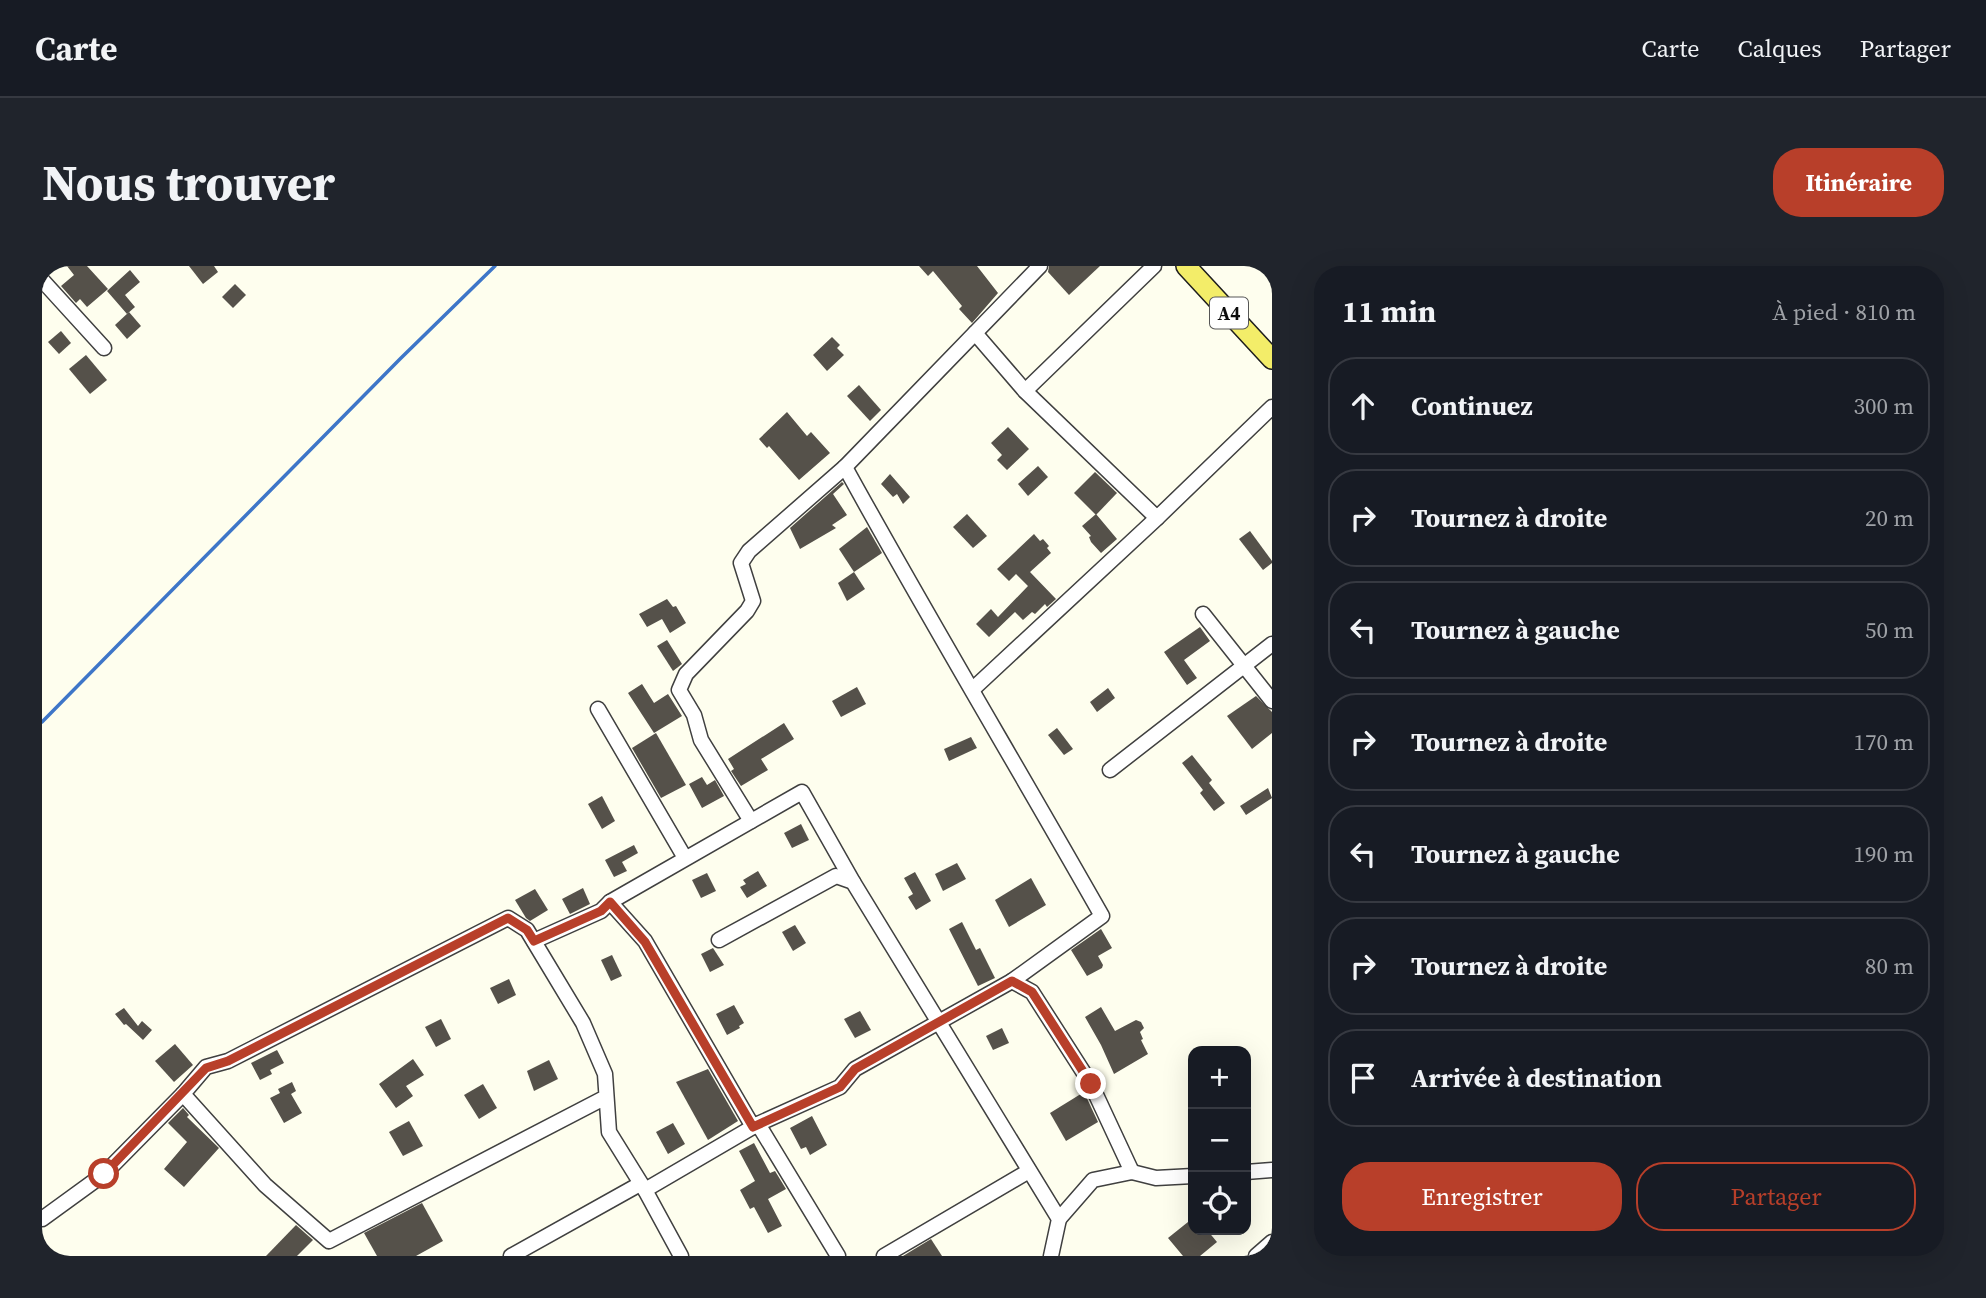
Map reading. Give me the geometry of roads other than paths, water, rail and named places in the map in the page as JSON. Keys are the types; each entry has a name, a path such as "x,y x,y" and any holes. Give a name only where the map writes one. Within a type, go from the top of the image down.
{"main road":[{"name":"A4","path":"1186,266 1272,359"}],"street":[{"path":"751,821 701,740 694,715 679,691 686,674 747,611 753,601 740,563 749,551 845,467 1040,266"},
{"path":"1025,391 1154,266"},
{"path":"42,280 104,348"},
{"path":"975,333 1025,391 1157,518"},
{"path":"973,689 1272,407"},
{"path":"511,1256 755,1125 840,1087 855,1069 1012,981 1102,916 845,467"},
{"path":"1203,614 1272,701"},
{"path":"1110,770 1272,644"},
{"path":"598,709 685,858"},
{"path":"534,941 601,911 610,902 802,792 853,882 1059,1219"},
{"path":"719,940 836,876 853,882"},
{"path":"610,902 645,942 755,1125 838,1256"},
{"path":"42,1219 104,1174 206,1068 228,1061 508,918 527,930 583,1023 605,1074 609,1132 681,1256"},
{"path":"1012,981 1032,992 1091,1084 1132,1172"},
{"path":"183,1094 265,1185 329,1241 606,1097"},
{"path":"1251,1172 1272,1170"},
{"path":"884,1256 1029,1171"},
{"path":"1051,1256 1059,1219 1093,1180 1132,1172 1156,1178 1188,1175"},
{"path":"1256,1256 1272,1242"}],"waterway":[{"path":"42,722 495,266"}]}
